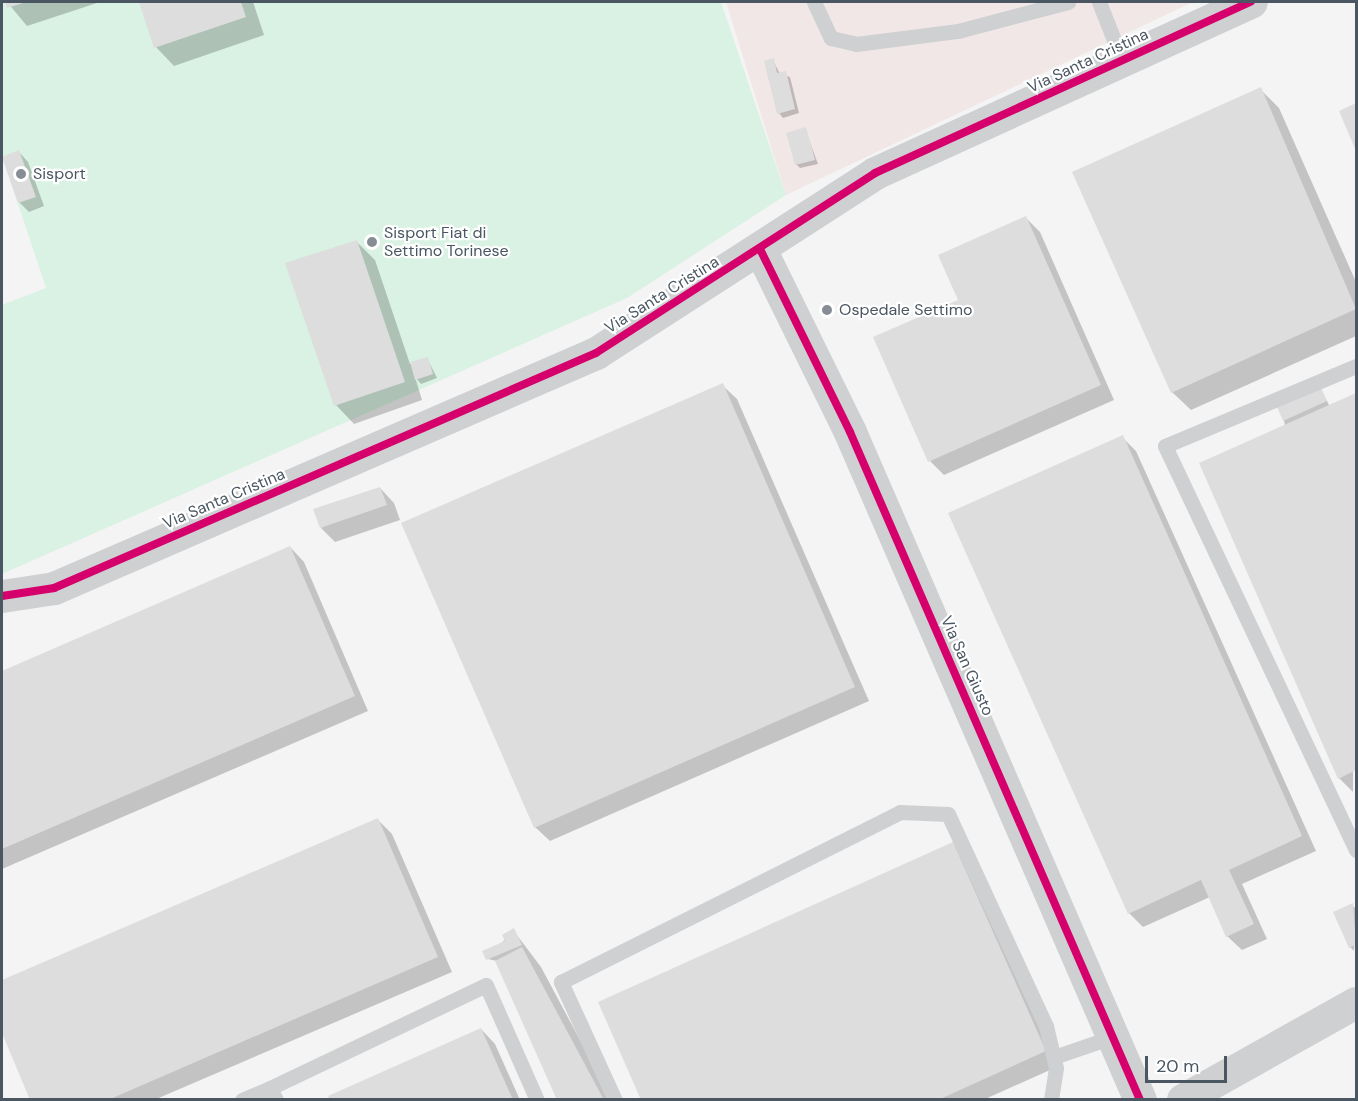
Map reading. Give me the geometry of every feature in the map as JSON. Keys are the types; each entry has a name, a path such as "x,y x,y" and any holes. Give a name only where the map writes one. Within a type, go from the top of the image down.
{"street":[{"name":"Via Santa Cristina","path":"2,596 54,588 596,353 875,173 1251,2"},
{"name":"Via San Giusto","path":"760,249 845,421 1115,1036 1140,1100"},
{"path":"1183,1100 1356,1003"}],"lane":[{"path":"814,2 831,38 856,44 958,31 1068,2"},
{"path":"1099,2 1122,60"},
{"path":"1356,366 1165,446 1356,850"},
{"path":"615,1100 561,982 900,812 948,814 1046,1026 1054,1057 1051,1100"},
{"path":"242,1100 273,1094 486,985 537,1100"},
{"path":"1054,1057 1115,1036"}],"shaded area":[{"path":"726,2 1193,2 786,195"}],"green space":[{"name":"Sisport Fiat di Settimo Torinese","path":"2,2 721,2 786,195 627,298 2,574 2,305 46,288 2,156"}],"building":[{"path":"5,2 26,2 7,8"},
{"path":"139,2 241,2 246,17 154,48"},
{"path":"774,58 777,73 786,71 795,109 777,114 764,61"},
{"path":"1261,87 1356,309 1171,393 1072,172"},
{"path":"1356,103 1356,151 1339,111"},
{"path":"806,127 815,160 795,165 786,133"},
{"path":"19,150 36,197 18,203 2,157"},
{"path":"1026,216 1101,385 928,462 873,337 958,300 938,255"},
{"path":"357,240 405,382 334,406 285,263"},
{"path":"428,357 433,374 415,380 410,362"},
{"path":"723,383 855,687 534,828 401,523"},
{"path":"1321,388 1327,401 1283,421 1277,407"},
{"path":"1356,393 1356,770 1338,779 1199,463"},
{"path":"1123,435 1302,836 1229,870 1254,924 1226,937 1201,880 1128,914 948,513"},
{"path":"380,487 387,505 320,528 313,509"},
{"path":"290,546 355,696 2,849 2,671"},
{"path":"378,818 438,957 108,1100 30,1100 2,1033 2,980"},
{"path":"953,842 1046,1051 938,1100 641,1100 598,1002"},
{"path":"1353,903 1356,944 1349,948 1333,912"},
{"path":"514,928 522,945 486,960 482,951 505,941 502,935"},
{"path":"522,947 604,1100 557,1100 495,961"},
{"path":"481,1028 513,1100 330,1100 328,1096"}],"cycle path":[{"path":"2,596 54,588 596,353 875,173 1251,2"},
{"path":"760,249 850,432 1140,1100"}],"place":[{"name":"Sisport","path":"21,174"},
{"name":"Sisport Fiat di Settimo Torinese","path":"372,242"},
{"name":"Ospedale Settimo","path":"827,310"}]}
